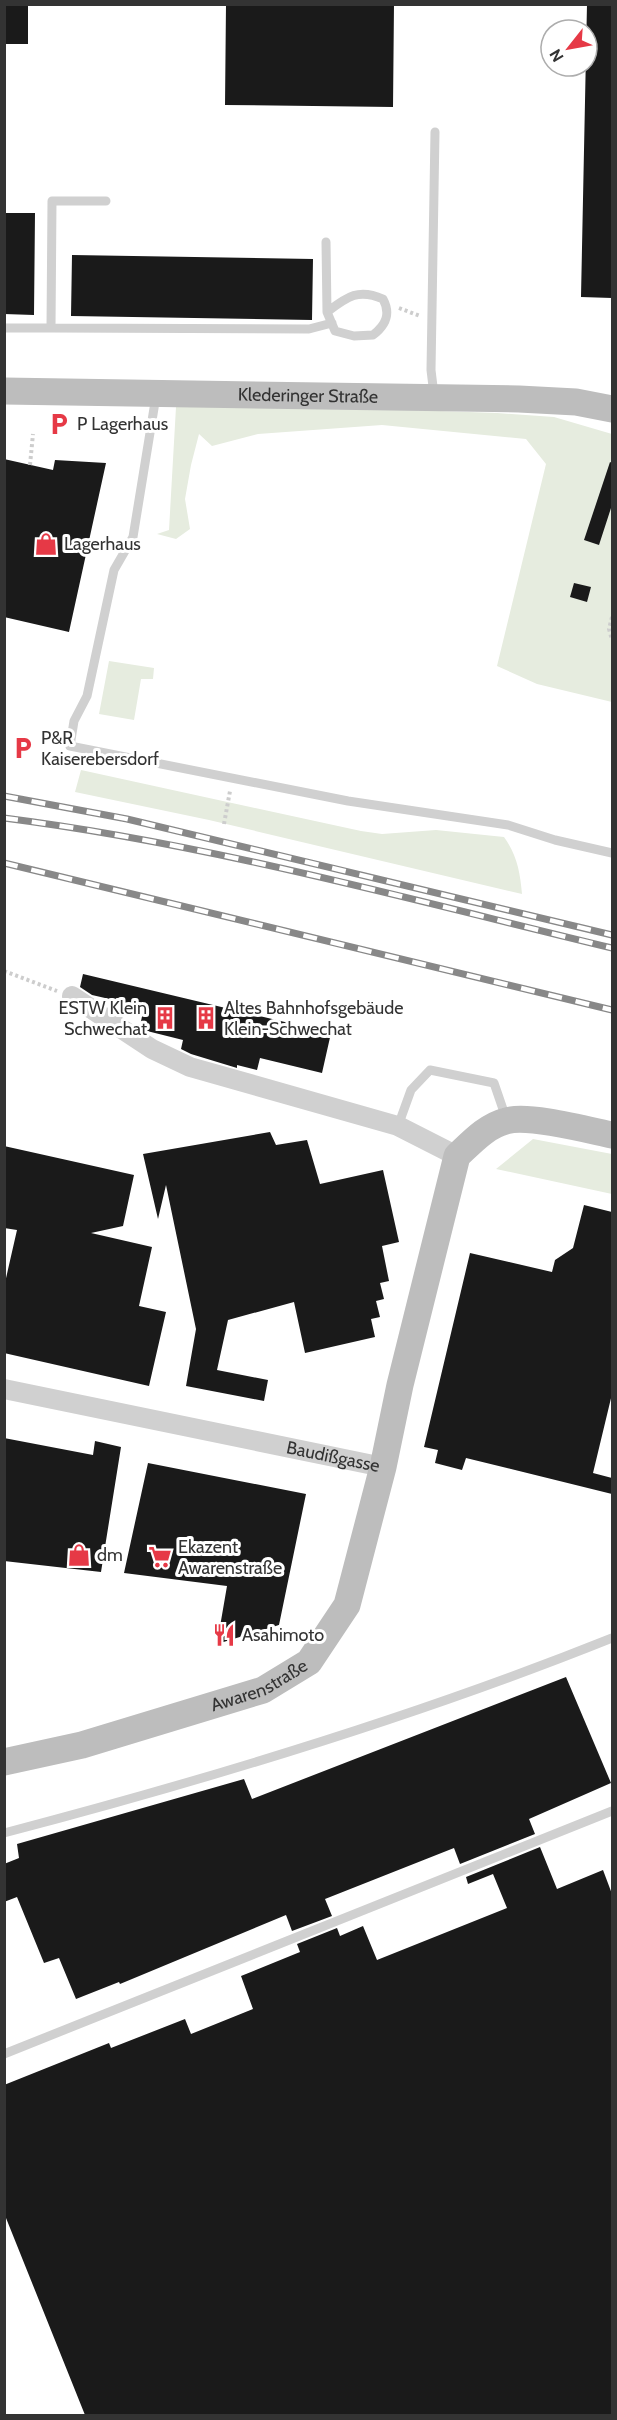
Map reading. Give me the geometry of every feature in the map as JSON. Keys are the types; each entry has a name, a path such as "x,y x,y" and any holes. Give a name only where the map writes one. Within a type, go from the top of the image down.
{"street":[{"name":"Klederinger Straße","path":"4,391 434,397 558,401 612,409"},
{"path":"72,996 152,1049 190,1067 398,1126 457,1156 479,1135 507,1120 540,1120 612,1135"},
{"name":"Baudißgasse","path":"4,1389 383,1467 398,1394 457,1156"},
{"name":"Awarenstraße","path":"4,1762 82,1745 263,1690 309,1662 347,1605 383,1467"}],"lane":[{"path":"434,397 431,370 435,132"},
{"path":"51,328 52,201 106,201"},
{"path":"326,242 327,312 335,331 354,336 373,335 385,322 387,308 382,299 363,293 352,295 327,312"},
{"path":"4,328 309,329 332,323"},
{"path":"156,393 133,537 114,570 87,696 74,721 70,746 348,801 508,825 555,840 612,853"},
{"path":"398,1126 411,1090 430,1070 494,1083 507,1120"},
{"path":"4,1833 275,1756 381,1723 612,1638"},
{"path":"4,2054 612,1811"}],"path":[{"path":"387,308 404,309 432,321"},
{"path":"30,465 33,434"},
{"path":"612,618 609,629 612,640"},
{"path":"224,822 227,806"},
{"path":"4,971 72,996"}],"shaded area":[{"path":"268,405 554,417 612,434 612,702 537,684 497,666 546,464 526,439 382,425 258,434 212,446 199,434 185,499 190,529 176,539 157,534 169,530 176,407"},
{"path":"109,661 154,668 153,679 141,679 134,720 99,714"},
{"path":"81,770 361,831 382,834 436,830 504,837 517,864 522,894 209,820 75,792"},
{"path":"533,1139 612,1154 612,1194 496,1169"}],"building":[{"path":"4,4 28,4 28,44 4,44"},
{"path":"226,4 394,4 393,107 225,105"},
{"path":"587,4 612,4 612,298 581,297 585,78 599,78 599,18 587,18"},
{"path":"4,213 35,213 34,315 4,314"},
{"path":"72,255 313,259 312,320 71,316"},
{"name":"Lagerhaus","path":"4,459 53,470 55,460 106,463 69,632 4,617"},
{"path":"610,462 612,463 612,508 599,545 584,540"},
{"path":"574,583 591,587 587,602 570,597"},
{"name":"Altes Bahnhofsgebäude Klein-Schwechat","path":"83,974 331,1033 322,1073 260,1058 257,1070 237,1065 237,1068 191,1054 181,1049 183,1040 147,1031 140,1026 144,1007 92,995 80,987"},
{"path":"270,1132 276,1145 307,1140 320,1184 383,1170 399,1242 382,1246 389,1281 380,1283 384,1299 376,1301 380,1317 371,1319 375,1337 305,1353 294,1302 228,1320 217,1370 268,1380 264,1401 186,1386 196,1329 166,1185 158,1219 143,1154"},
{"path":"4,1146 134,1175 123,1226 91,1233 152,1247 139,1306 166,1312 149,1386 4,1353 4,1287 17,1230 4,1228"},
{"path":"584,1205 612,1212 612,1394 593,1473 612,1478 612,1494 466,1458 462,1470 435,1463 438,1450 424,1447 470,1253 552,1272 555,1260 573,1248"},
{"path":"4,1438 93,1455 95,1441 121,1447 101,1572 4,1561"},
{"path":"148,1463 306,1494 279,1625 217,1644 227,1586 124,1573"},
{"path":"566,1677 611,1783 529,1819 535,1834 460,1864 454,1848 325,1899 332,1916 292,1931 286,1915 120,1984 119,1982 76,1999 59,1958 44,1963 17,1897 4,1902 4,1864 19,1858 17,1844 244,1779 252,1799"},
{"path":"540,1847 557,1889 603,1870 612,1894 612,2415 85,2415 4,2213 4,2085 109,2043 111,2048 185,2019 191,2034 253,2009 241,1976 300,1952 297,1944 337,1928 340,1936 363,1926 377,1960 507,1908 493,1874 468,1884 466,1877"}],"railway":[{"path":"4,796 127,819 612,935"},
{"path":"4,818 81,829 234,858 612,948"},
{"path":"4,863 612,1010"}],"place":[{"name":"P Lagerhaus","path":"59,424"},
{"name":"Lagerhaus","path":"46,544"},
{"name":"P&R Kaiserebersdorf","path":"23,748"},
{"name":"ESTW Klein Schwechat","path":"165,1018"},
{"name":"Altes Bahnhofsgebäude Klein-Schwechat","path":"206,1018"},
{"name":"dm","path":"79,1555"},
{"name":"Ekazent Awarenstraße","path":"160,1557"},
{"name":"Asahimoto","path":"224,1635"}]}
